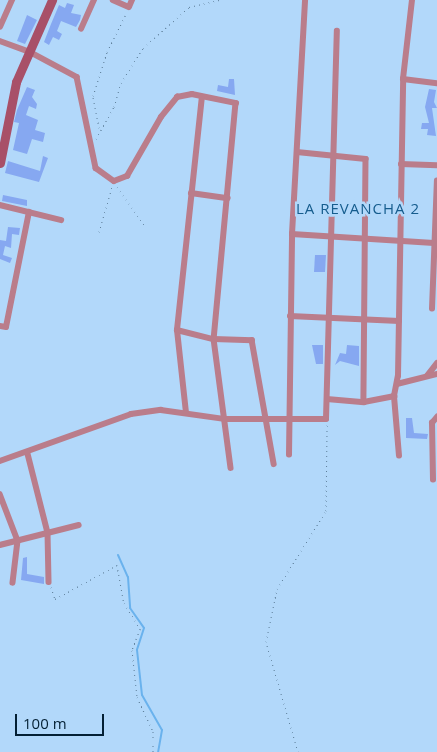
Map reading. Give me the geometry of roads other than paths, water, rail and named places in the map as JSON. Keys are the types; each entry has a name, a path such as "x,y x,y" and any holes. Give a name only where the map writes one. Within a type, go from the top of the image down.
{"street":[{"path":"0,27 12,0"},
{"path":"0,159 16,82 52,0"},
{"path":"81,29 94,0"},
{"path":"113,0 129,7 132,0"},
{"path":"289,455 292,234 305,0"},
{"path":"399,456 394,396 399,321 403,79 412,0"},
{"path":"0,461 28,454 92,425 131,414 186,413 225,419 326,420 337,31"},
{"path":"0,41 30,52 77,77 93,152 100,174 114,181 121,180 132,169 170,104 183,94 236,103 214,339 231,468"},
{"path":"403,79 437,82"},
{"path":"186,413 177,330 202,97"},
{"path":"297,152 334,154 366,159 364,402"},
{"path":"401,164 437,165"},
{"path":"432,309 437,181"},
{"path":"192,193 228,198"},
{"path":"0,205 61,220"},
{"path":"0,326 6,327 29,212"},
{"path":"292,234 434,243"},
{"path":"290,316 399,321"},
{"path":"177,330 214,339 252,340 274,464"},
{"path":"427,376 437,363"},
{"path":"396,384 437,374"},
{"path":"327,399 364,402 394,396"},
{"path":"433,480 432,423 437,417"},
{"path":"28,454 48,533 49,582"},
{"path":"0,494 18,541 13,583"},
{"path":"0,546 80,525"}],"waterway":[{"path":"118,555 128,577 130,608 144,628 137,650 142,695 162,730 158,752"}],"district":[{"name":"LA REVANCHA 2","path":"358,209"}]}
